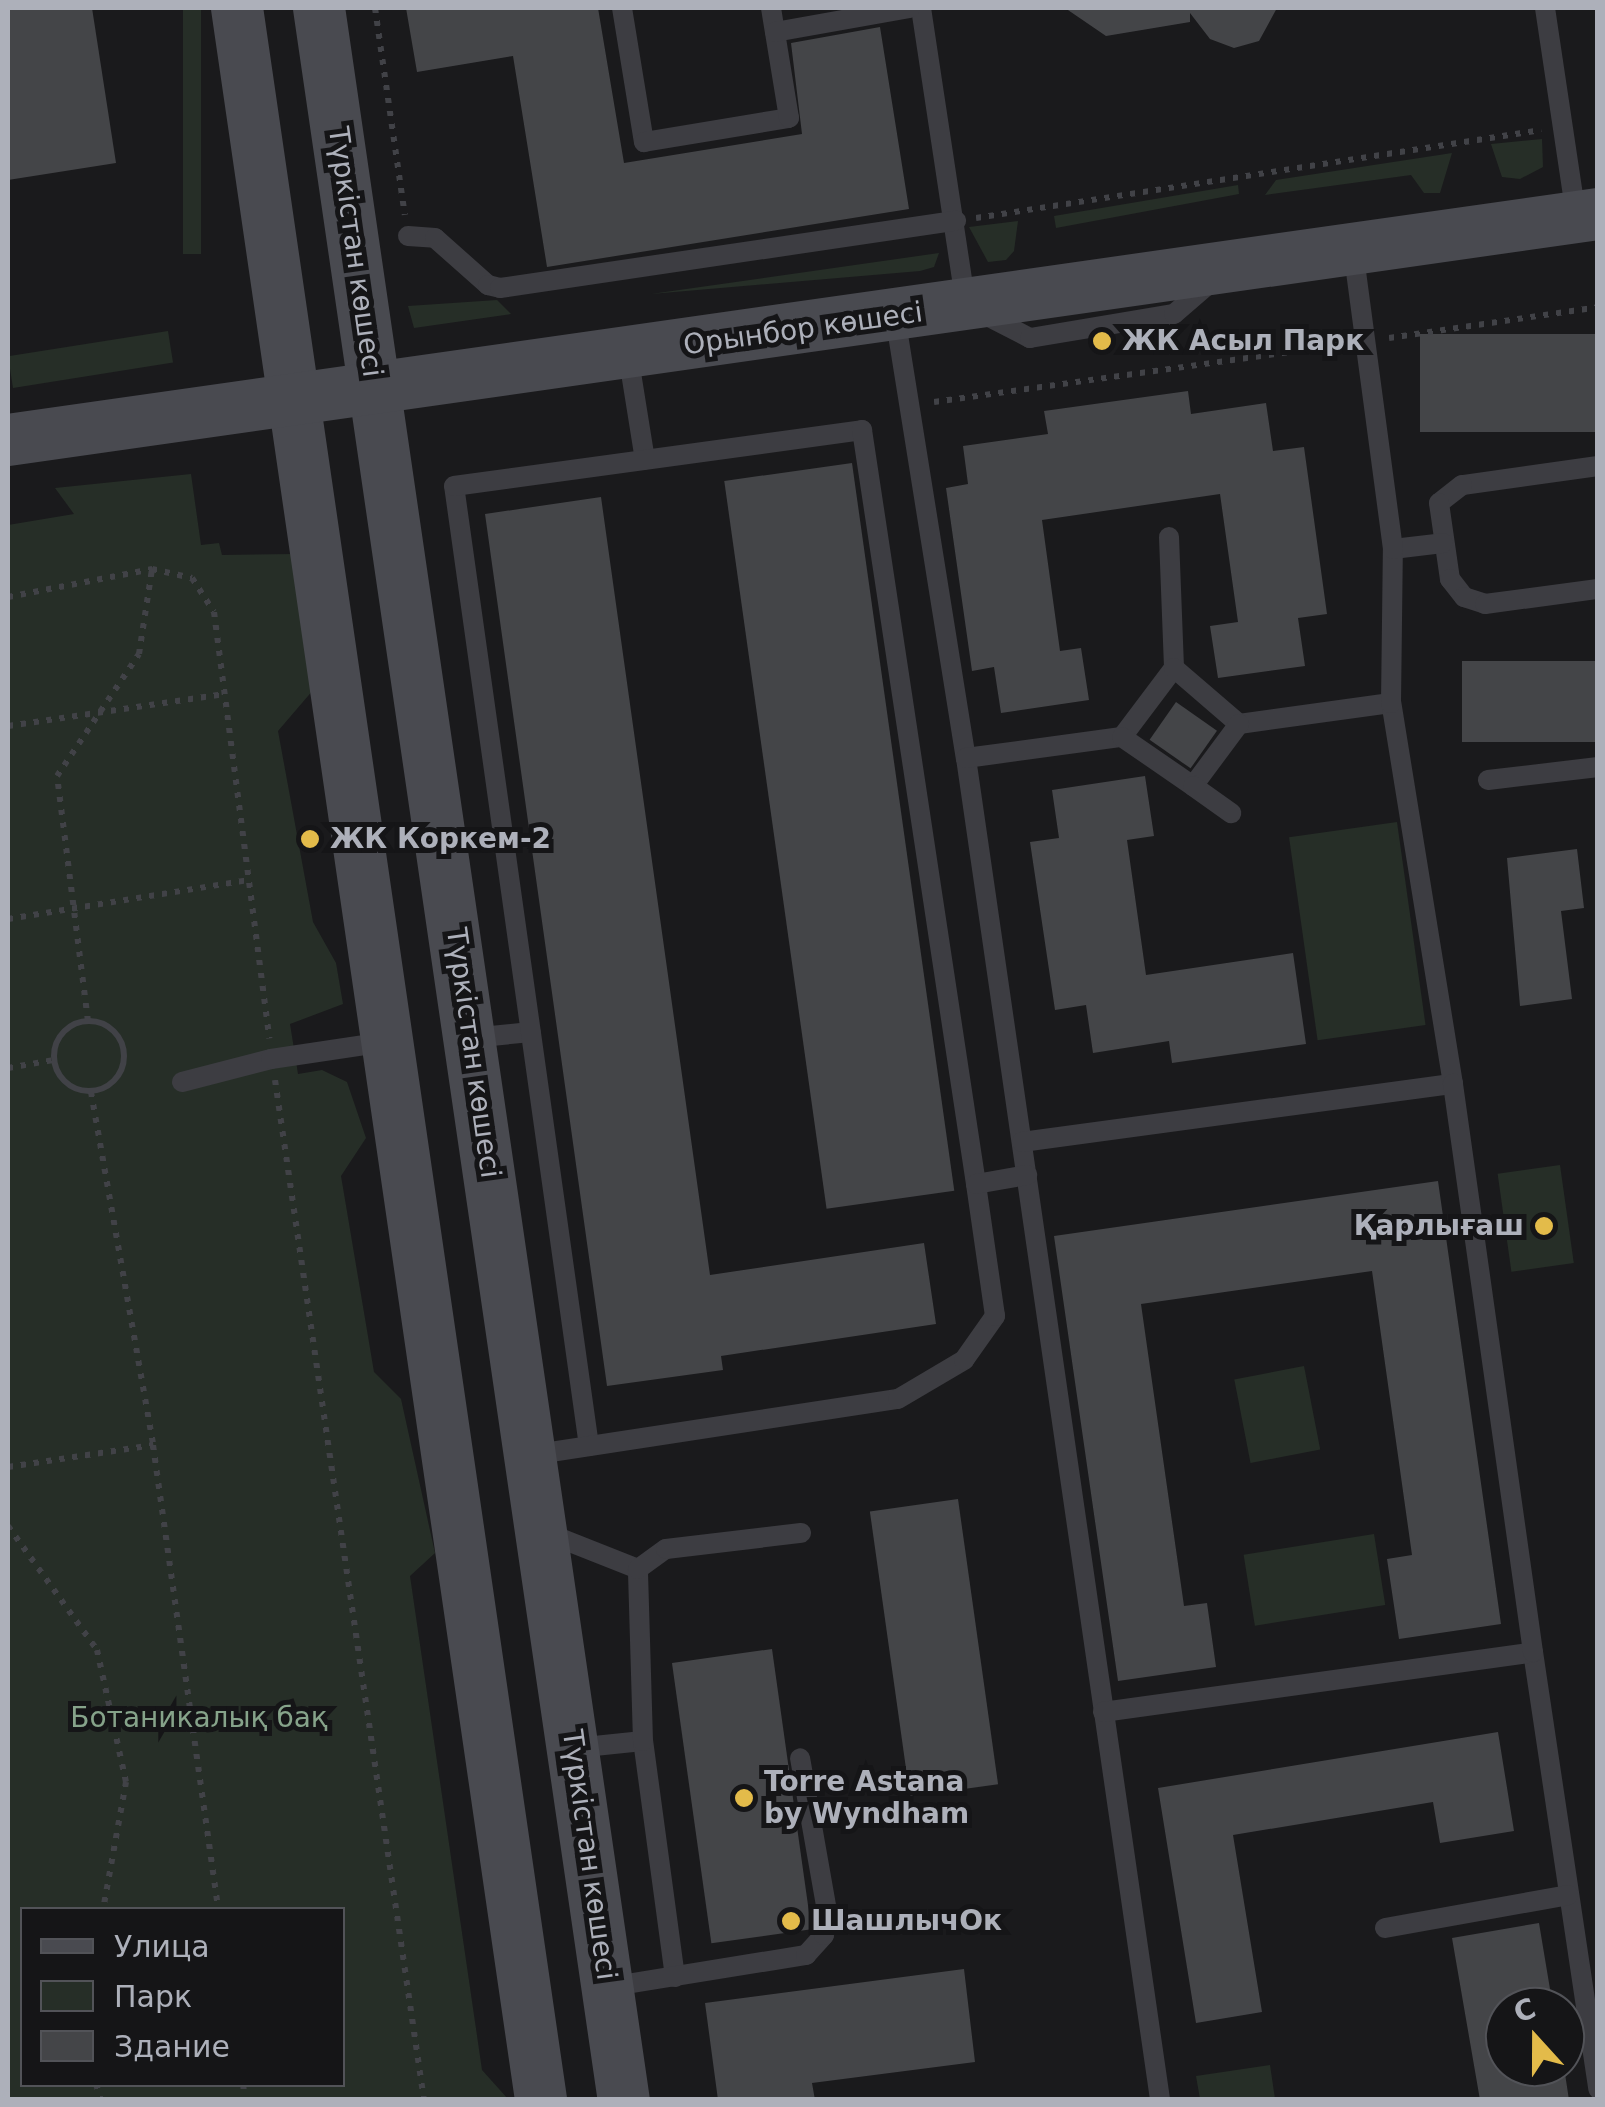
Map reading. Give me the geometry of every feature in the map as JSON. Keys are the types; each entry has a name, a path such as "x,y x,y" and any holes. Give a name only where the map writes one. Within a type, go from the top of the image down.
{"main road":[{"path":"238,8 541,2100"},
{"name":"Түркістан көшесі","path":"318,8 624,2100"},
{"name":"Орынбор көшесі","path":"21,432 375,390 1587,215"},
{"path":"443,1424 454,1448 478,1460 494,1456 512,1437 523,1397"},
{"path":"476,1656 496,1613 517,1606 538,1610 558,1640"}],"lane":[{"path":"622,8 644,142 789,118 771,8"},
{"path":"775,32 910,8"},
{"path":"921,8 962,220 966,305"},
{"path":"1545,8 1563,129 1587,215"},
{"path":"408,236 435,238 488,285 500,288 962,220"},
{"path":"1353,249 1393,549 1391,703 1453,1084 1598,2089"},
{"path":"895,316 966,758 1160,2100"},
{"path":"628,354 645,460"},
{"path":"531,1455 898,1399 964,1360 995,1316 862,430 454,486 589,1446"},
{"path":"1598,466 1447,491 1439,503 1450,579 1474,600 1598,589"},
{"path":"1122,736 1174,668 1169,537"},
{"path":"1393,549 1443,543"},
{"path":"1174,668 1240,724"},
{"path":"1192,786 1240,724 1391,703"},
{"path":"966,758 1122,736 1231,812"},
{"path":"1488,780 1598,767"},
{"path":"471,1038 531,1032"},
{"path":"182,1082 271,1058 387,1042"},
{"path":"1022,1142 1453,1084"},
{"path":"976,1184 1027,1176"},
{"path":"542,1532 638,1568"},
{"path":"638,1568 666,1549 801,1533"},
{"path":"638,1568 643,1741 675,1976"},
{"path":"1102,1712 1533,1652"},
{"path":"573,1748 643,1741"},
{"path":"608,1987 806,1955 824,1935 827,1911 800,1758"},
{"path":"1385,1928 1568,1895"}],"path":[{"path":"375,8 408,236"},
{"path":"962,220 1563,129"},
{"path":"908,406 1598,307"},
{"path":"88,1021 57,776 139,654 152,569"},
{"path":"8,597 152,569 192,578 214,612 271,1058 424,2100"},
{"path":"8,726 225,694"},
{"path":"8,919 249,880"},
{"path":"88,1021 114,1031 124,1052 112,1083 91,1092 68,1086 54,1060 62,1034 88,1021"},
{"path":"8,1068 54,1060"},
{"path":"91,1092 154,1445 218,1907"},
{"path":"8,1467 154,1445"},
{"path":"8,1526 98,1650 126,1782 104,1907"}],"green space":[{"path":"183,8 201,8 201,254 183,254"},
{"path":"1542,139 1543,167 1520,179 1502,177 1491,144"},
{"path":"1452,153 1440,193 1424,193 1411,175 1265,195 1276,180"},
{"path":"1238,185 1239,194 1056,228 1054,216"},
{"path":"1018,221 1014,251 1006,260 988,262 969,227"},
{"path":"939,253 934,267 920,271 651,294"},
{"path":"497,300 511,314 414,328 408,306"},
{"path":"168,331 173,363 13,388 8,356"},
{"name":"Ботаникалық бақ","path":"191,474 201,545 219,543 222,555 295,554 314,689 278,731 313,922 336,963 343,1004 290,1024 298,1074 322,1070 347,1082 366,1138 341,1176 374,1372 401,1399 435,1553 410,1576 482,2070 508,2099 8,2100 8,525 74,514 55,488"},
{"path":"1397,822 1426,1025 1318,1040 1289,837"},
{"path":"1560,1165 1574,1263 1511,1272 1498,1174"},
{"path":"1304,1366 1320,1449 1251,1463 1234,1380"},
{"path":"1374,1534 1385,1605 1255,1626 1244,1555"},
{"path":"1270,2065 1275,2099 1200,2099 1196,2076"}],"building":[{"path":"8,8 92,8 116,163 8,180"},
{"path":"406,8 598,8 624,163 802,134 791,43 880,27 909,209 547,267 513,56 417,72"},
{"path":"1065,8 1277,8 1259,41 1234,48 1210,39 1190,13 1190,22 1106,36"},
{"path":"1420,334 1598,334 1598,432 1420,432"},
{"path":"1188,391 1191,414 1266,403 1273,451 1304,447 1327,614 1298,618 1305,666 1218,678 1210,626 1238,622 1220,494 1042,520 1060,651 1081,648 1089,700 1001,713 994,667 972,671 946,488 968,484 963,446 1048,434 1044,411"},
{"path":"852,463 954,1191 827,1209 724,481"},
{"path":"601,497 710,1275 924,1243 936,1324 721,1356 723,1370 607,1386 485,514"},
{"path":"1462,661 1598,661 1598,742 1462,742"},
{"path":"1176,702 1217,731 1191,768 1150,740"},
{"path":"1145,776 1154,836 1127,840 1146,975 1293,953 1306,1044 1172,1063 1169,1041 1093,1053 1086,1005 1055,1010 1030,842 1059,838 1052,790"},
{"path":"1577,849 1584,908 1561,911 1572,999 1520,1006 1507,858"},
{"path":"1438,1181 1501,1624 1399,1639 1387,1559 1412,1555 1372,1271 1141,1304 1184,1606 1207,1603 1216,1667 1118,1681 1054,1236"},
{"path":"958,1499 998,1784 910,1797 870,1511"},
{"name":"Torre Astana by Wyndham","path":"772,1649 811,1929 711,1943 672,1663"},
{"path":"1498,1732 1514,1831 1440,1843 1433,1802 1233,1835 1262,2012 1196,2023 1158,1788"},
{"path":"1539,1923 1550,1987 1485,1987 1485,2087 1567,2087 1569,2100 1480,2100 1452,1938"},
{"path":"964,1969 975,2062 812,2083 815,2100 718,2100 705,2003"}],"place":[{"name":"ЖК Асыл Парк","path":"1102,341"},
{"name":"ЖК Коркем-2","path":"310,839"},
{"name":"Қарлығаш","path":"1544,1226"},
{"name":"Torre Astana by Wyndham","path":"744,1798"},
{"name":"ШашлычОк","path":"791,1921"}]}
